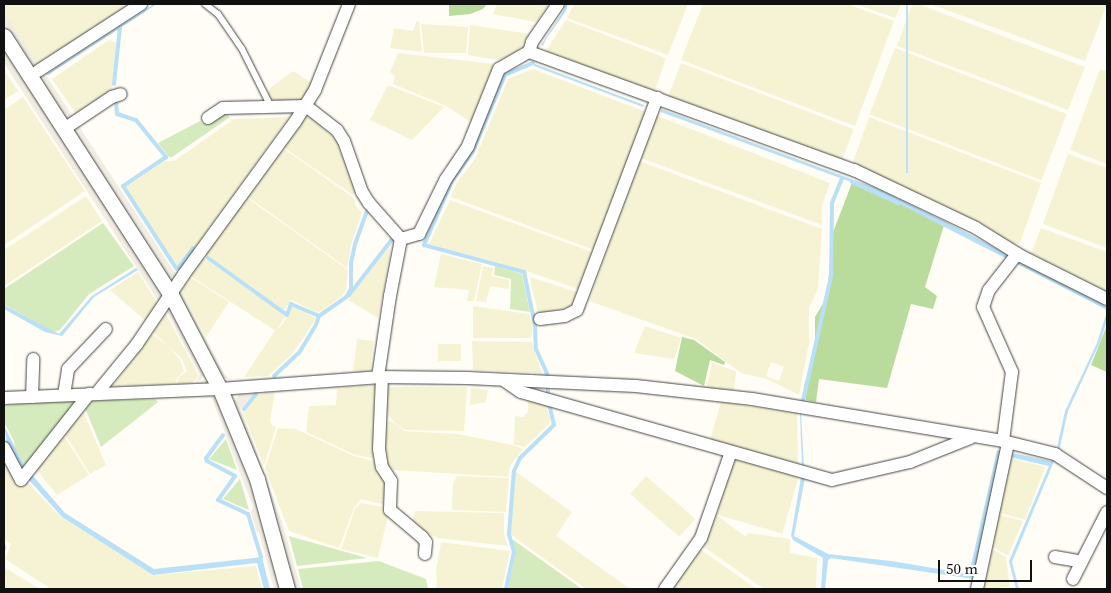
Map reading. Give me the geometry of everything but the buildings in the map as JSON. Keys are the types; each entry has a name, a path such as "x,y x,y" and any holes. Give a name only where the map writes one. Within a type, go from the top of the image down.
{"street":[{"path":"38,71 141,4"},
{"path":"4,448 21,480 92,394 137,344 172,295 184,274 306,106 315,90 349,4"},
{"path":"401,239 420,234 446,178 468,146 499,68 529,52 532,42 558,4"},
{"path":"4,36 172,295 220,389 257,479 287,589"},
{"path":"529,52 854,170 976,228 1017,254 1107,299"},
{"path":"64,129 112,97 121,94"},
{"path":"540,319 565,316 577,310 657,98"},
{"path":"208,118 223,108 306,106 338,130 344,140 362,192 369,203 401,239"},
{"path":"401,239 390,296 380,377 379,449 382,467 391,481 390,510 426,542 425,554"},
{"path":"977,589 1006,442 1012,372 983,307 989,290 1017,254"},
{"path":"64,395 68,369 106,329"},
{"path":"32,397 33,359"},
{"path":"4,398 220,389 380,377 636,386 752,399 862,416 970,438 1006,442 1055,454 1107,488"},
{"path":"502,380 521,392 832,480 910,462 970,438"},
{"path":"665,589 701,538 731,452"},
{"path":"1073,580 1107,512"},
{"path":"1055,557 1082,562"}],"lane":[{"path":"205,4 218,14 242,49 271,107"}],"shaded area":[{"path":"4,4 120,4 127,8 40,67 4,13"},
{"path":"497,4 549,4 536,22 493,14"},
{"path":"574,4 688,4 668,55 567,18"},
{"path":"703,4 847,4 894,21 855,126 681,60"},
{"path":"855,4 901,4 895,18"},
{"path":"912,4 918,4 1085,67 1068,110 897,46"},
{"path":"930,4 1107,4 1085,61"},
{"path":"4,12 74,118 64,118 4,26"},
{"path":"566,20 666,58 655,90 652,92 546,51"},
{"path":"419,21 422,52 390,48 394,28 413,31 416,22"},
{"path":"421,24 468,27 466,53 424,53"},
{"path":"470,25 530,34 516,55 497,60 468,55"},
{"path":"109,40 116,43 112,91 77,115 52,79"},
{"path":"895,48 1067,114 1041,180 870,114"},
{"path":"4,50 159,288 163,298 159,302 4,63"},
{"path":"398,53 494,64 471,122 446,106 393,84 395,77 390,72"},
{"path":"681,63 854,129 841,162 668,96"},
{"path":"533,69 646,112 594,250 451,197 456,184 475,159 508,79"},
{"path":"1100,69 1107,72 1107,164 1070,150"},
{"path":"4,70 18,91 4,100"},
{"path":"293,71 312,83 305,100 272,101 267,95 270,88"},
{"path":"388,85 444,107 412,140 370,120"},
{"path":"23,97 85,191 4,245 4,110"},
{"path":"655,115 830,183 822,206 822,225 638,157"},
{"path":"289,117 195,247 193,245 177,266 125,187 164,161 174,161 234,119"},
{"path":"304,117 311,117 337,140 356,191 353,195 283,147"},
{"path":"869,117 1041,183 1020,243 1014,244 981,225 852,165"},
{"path":"77,123 176,275 174,277 169,278 72,128"},
{"path":"284,149 354,198 356,206 362,213 352,242 347,268 248,197"},
{"path":"1068,154 1107,168 1107,248 1043,224"},
{"path":"639,161 822,229 818,289 809,308 809,343 799,395 767,379 741,373 696,339 589,301","holes":["771,362 784,367 779,381 766,376"]},
{"path":"86,196 102,221 4,286 4,250"},
{"path":"246,197 348,270 346,290 341,297 318,313 291,300 284,311 204,254"},
{"path":"450,200 592,252 578,289 527,271 429,244"},
{"path":"1041,228 1107,252 1107,293 1031,253"},
{"path":"390,245 389,263 378,318 348,300"},
{"path":"441,254 482,264 474,301 467,301 469,290 434,287"},
{"path":"201,256 286,316 276,331 189,275"},
{"path":"483,266 493,268 492,276 509,280 509,289 490,286 486,302 476,301"},
{"path":"138,272 159,306 147,322 110,290"},
{"path":"190,277 229,302 206,337 181,291"},
{"path":"530,277 577,292 574,306 538,314"},
{"path":"180,289 225,375 231,380 220,376 178,295"},
{"path":"293,306 316,318 305,336 291,355 268,376 244,377 274,332 282,325"},
{"path":"473,306 529,314 533,326 531,338 473,338"},
{"path":"170,310 204,375 200,380 196,381 200,375 167,312"},
{"path":"166,314 199,376 192,383 177,384 178,378 187,371 182,359 153,332"},
{"path":"645,326 681,338 674,359 634,353"},
{"path":"152,334 169,347 180,360 184,371 177,378 175,384 113,386"},
{"path":"357,339 374,341 370,373 353,371"},
{"path":"472,341 532,342 542,373 473,370"},
{"path":"438,344 461,344 461,361 438,361"},
{"path":"712,363 736,371 734,391 706,389"},
{"path":"374,385 378,388 378,459 355,455 306,432 309,406 336,405 337,388"},
{"path":"386,387 467,387 464,431 405,430 392,420 385,406"},
{"path":"471,388 488,390 486,402 470,405"},
{"path":"275,392 270,420 272,426 276,427 264,466 243,413 257,395"},
{"path":"254,393 241,409 282,522 301,589 295,589 275,519 233,402 240,394"},
{"path":"211,396 216,398 245,470 262,518 281,589 274,589 259,532 257,533 251,512 253,507"},
{"path":"528,396 546,404 550,419 549,424 525,447 514,445 515,416 523,417 528,411"},
{"path":"721,402 797,413 798,468 710,440"},
{"path":"82,409 106,465 90,474 64,433"},
{"path":"391,421 404,431 458,434 523,449 510,466 508,477 393,470 386,467 383,424"},
{"path":"278,428 296,429 354,456 376,462 388,485 385,505 361,499 354,508 339,548 289,531 265,468"},
{"path":"63,435 89,475 57,495 36,469"},
{"path":"4,456 21,486 27,482 61,517 154,575 256,566 262,589 51,589 5,559 11,544 4,539"},
{"path":"1011,458 1045,467 1025,520 998,512"},
{"path":"733,459 798,478 782,533 717,515"},
{"path":"515,471 572,512 556,536 630,589 586,589 510,534"},
{"path":"457,476 509,478 506,512 452,510 453,483"},
{"path":"646,476 695,519 679,537 630,494"},
{"path":"361,503 384,507 388,516 378,558 341,549 355,509"},
{"path":"415,511 504,513 504,533 508,546 438,538 424,532 412,523"},
{"path":"997,514 1023,521 1008,556 992,546"},
{"path":"716,515 746,537 748,533 790,539 790,553 817,558 816,589 764,589 704,547"},
{"path":"441,542 510,551 502,589 437,589 436,571"},
{"path":"698,548 757,589 669,589"},
{"path":"992,549 1006,557 1010,587 983,589"},
{"path":"4,567 40,589 4,589"}],"green space":[{"path":"449,4 487,4 483,9 470,14 449,16"},
{"path":"223,111 230,117 172,157 169,157 158,143 200,121 203,124"},
{"path":"853,180 945,222 925,287 937,296 933,309 911,304 887,388 819,379 816,402 806,400 804,386 815,352 815,317 827,297 832,235"},
{"path":"103,223 134,266 89,294 60,330 54,332 5,305 4,289"},
{"path":"495,266 522,274 530,312 510,309 511,279 494,275"},
{"path":"1107,325 1107,372 1091,365"},
{"path":"682,337 694,340 725,362 724,365 710,360 704,386 675,371"},
{"path":"155,399 158,402 101,447 85,408 92,401"},
{"path":"80,400 26,467 15,448 14,441 4,422 4,405"},
{"path":"226,439 237,470 209,459"},
{"path":"240,479 249,510 223,499"},
{"path":"289,536 367,558 297,566"},
{"path":"512,539 582,589 508,589 515,554"},
{"path":"379,561 426,579 428,589 303,589 298,569"}],"water":[{"path":"154,4 157,4 48,75 46,74"},
{"path":"565,4 568,4 566,11 543,46 541,45 564,10"},
{"path":"906,4 908,4 908,173 906,173"},
{"path":"533,61 535,64 644,105 643,107 534,66"},
{"path":"661,109 881,190 1099,302 1107,307 1107,310 870,189 661,112"},
{"path":"136,268 138,270 94,297 62,336 45,332 4,309 4,305 59,334 92,296"},
{"path":"1107,311 1107,321 1100,342 1068,411 1060,447 1012,562 1019,589 1016,589 1009,561 1049,466 1001,455 974,579 831,558 828,560 825,589 821,589 823,558 793,540 791,536 801,477 805,478 794,536 828,554 891,561 969,574 997,450 1051,461 1057,448 1065,411 1097,343"},
{"path":"801,414 804,467 802,467"},
{"path":"4,426 26,468 65,513 154,569 262,557 270,589 264,589 257,563 153,575 62,517 22,472 7,443"}],"waterway":[{"path":"114,84 120,27"},
{"path":"533,63 505,75 473,151 452,181 424,245 524,272 535,325 536,349 547,374 548,396"},
{"path":"116,101 117,114 136,120 166,157 123,186 176,268 178,268 193,248"},
{"path":"802,405 831,276 832,203 842,178"},
{"path":"852,182 898,203"},
{"path":"347,296 351,289 351,263 355,244 367,211"},
{"path":"274,376 299,353 316,325 319,316 349,295 393,238"},
{"path":"208,258 287,315 291,304 319,316"},
{"path":"244,409 256,394"},
{"path":"506,589 514,552 509,534 514,471 520,458 554,425 549,403"},
{"path":"223,435 206,458 207,461 235,476 218,500 248,514 261,557 259,560"}]}
